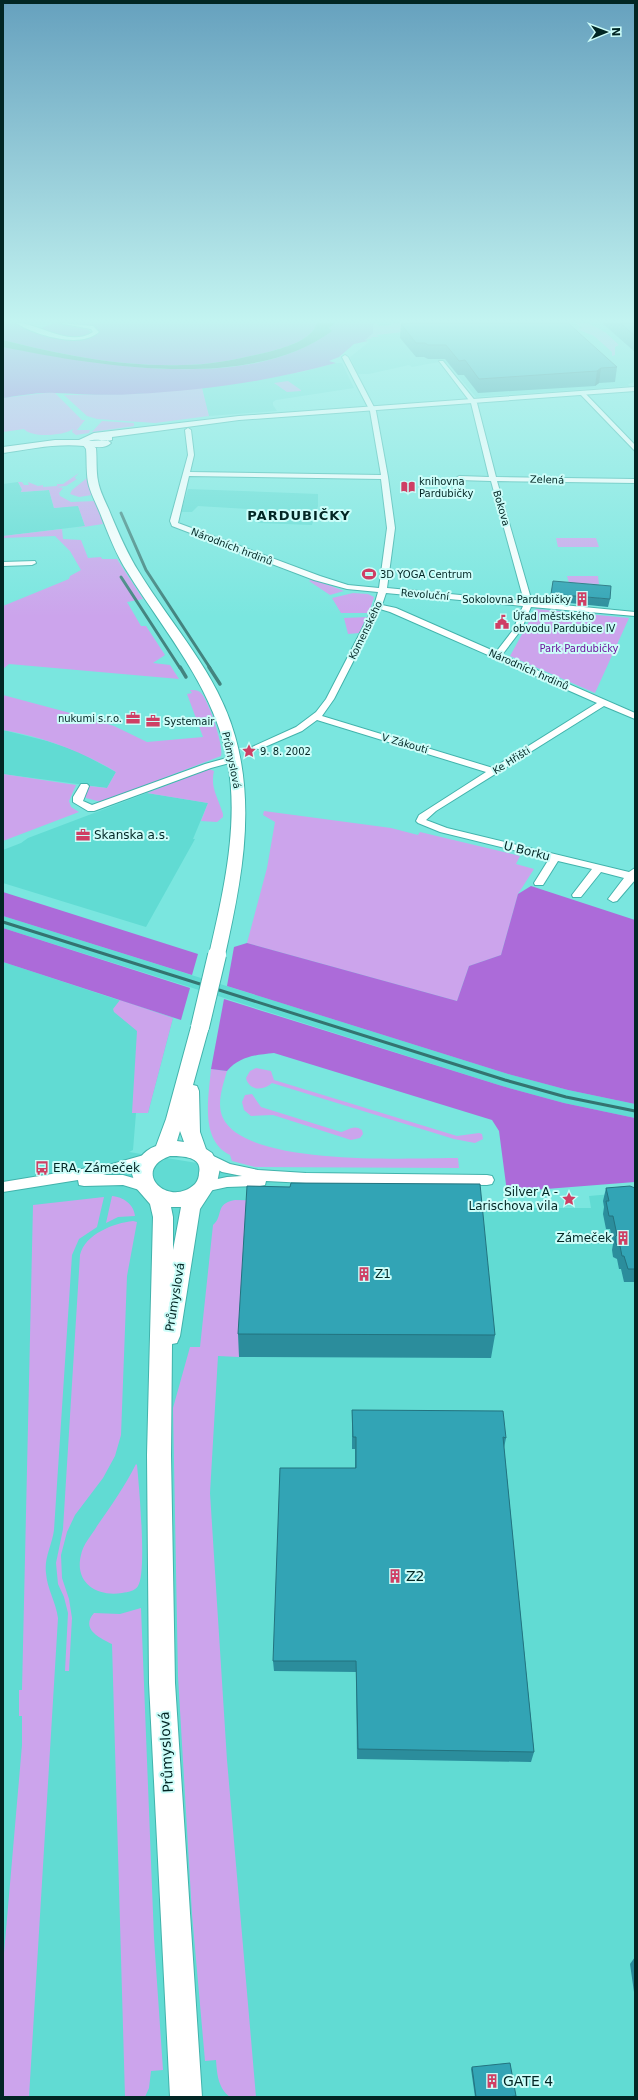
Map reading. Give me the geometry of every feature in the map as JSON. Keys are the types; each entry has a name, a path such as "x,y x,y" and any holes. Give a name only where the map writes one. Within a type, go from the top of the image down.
{"main road":[{"name":"Průmyslová","path":"100,498 96,465 99,448 104,440"},
{"name":"Průmyslová","path":"87,442 91,448 92,480 111,528 133,572 213,696 227,730 234,760 239,793 238,836 232,889 200,1027 175,1119 159,1153 146,1164 142,1174 148,1189 160,1202 163,1217 159,1406 162,1683 186,2097"},
{"name":"Průmyslová","path":"159,1406 190,1209 208,1182 210,1171 209,1165 192,1140 189,1119 191,1081 200,1027"},
{"path":"159,1153 182,1148 201,1154"},
{"path":"148,1189 160,1197 174,1200 187,1198 202,1189"}],"street":[{"path":"3,450 65,442 104,440 139,430 210,421"},
{"name":"Komenského","path":"258,747 299,729 316,717 330,699 378,606 383,590 391,518 374,421"},
{"name":"Bokova","path":"478,421 528,604"},
{"path":"608,421 635,449"},
{"name":"Národních hrdinů","path":"188,430 191,451 175,524 325,581 352,588 383,590"},
{"path":"186,474 384,477"},
{"name":"Zelená","path":"459,478 635,481"},
{"path":"3,564 32,563"},
{"name":"Revoluční","path":"383,590 635,614"},
{"path":"497,655 504,649 528,604"},
{"name":"Národních hrdinů","path":"378,606 393,610 635,716"},
{"name":"Ke Hřišti","path":"421,821 422,817 426,813 604,702"},
{"name":"V Zákoutí","path":"316,717 475,764 493,771"},
{"path":"84,786 78,797 78,802 91,809 208,766 234,760"},
{"name":"U Borku","path":"421,821 444,830 598,868 634,875"},
{"path":"539,883 555,857"},
{"path":"577,895 598,868"},
{"path":"613,899 634,875"},
{"path":"3,1187 112,1169 142,1162 159,1153"},
{"path":"201,1154 227,1168 242,1172 258,1175 306,1178"},
{"path":"202,1189 237,1180 306,1178 487,1180"},
{"path":"3,1187 110,1180 131,1182 148,1189"}],"shaded area":[{"path":"18,482 22,490 21,492 49,490 54,508 78,505 85,526 3,536 3,484"},
{"path":"188,489 318,494 318,506 312,525 258,523 265,510 198,506 192,512 181,512"},
{"path":"3,730 47,741 77,751 116,772 107,788 3,774"},
{"path":"147,793 208,803 193,839 195,839 146,927 3,883 3,850 21,843 28,838"},
{"path":"531,886 635,920 635,1104 568,1090 508,1074 227,986 234,947 247,943 457,1001 469,966 501,955 518,894"},
{"path":"3,892 198,954 192,975 3,916"},
{"path":"3,916 508,1074 568,1090 635,1104 635,1118 564,1103 502,1086 3,928"},
{"path":"3,928 190,988 181,1020 3,962"},
{"path":"3,962 173,1018 148,1113 136,1113 133,1150 129,1152 477,1208 591,1208 589,1196 635,1192 635,2097 3,2097"},
{"path":"224,999 502,1086 564,1103 635,1118 635,1182 507,1192 499,1131 492,1120 274,1053 248,1057 237,1062 227,1071 211,1069"}],"green space":[{"path":"3,421 84,421 77,430 90,430 89,433 76,435 72,432 73,429 63,433 48,435 33,434 24,429 3,432"},
{"path":"102,421 134,423 134,426 92,432"},
{"path":"126,421 170,421 155,423"},
{"path":"79,473 74,478 77,479 66,486 57,487 63,488 59,493 60,496 71,502 96,501 103,524 77,528 85,526 78,506 54,508 49,490 21,492 22,489 18,482 22,482 24,485 29,485 28,482 38,486 43,485 43,487 57,486 57,484 63,484"},
{"path":"87,478 93,493 92,495 79,497 70,494 72,490"},
{"path":"62,529 63,539 81,540 88,558 101,557 102,559 117,559 143,599 127,602 141,626 146,626 165,655 153,663 170,665 179,679 9,664 3,669 3,606 69,579 70,576 81,570 70,551 55,536 3,538 3,536"},
{"path":"556,538 596,538 599,547 558,547"},
{"path":"567,576 598,576 599,584 569,583"},
{"path":"313,579 344,591 330,595 309,581"},
{"path":"353,593 368,594 374,597 369,613 341,613 332,598"},
{"name":"Park Pardubičky","path":"536,609 629,618 595,693 510,656"},
{"path":"367,617 359,633 348,634 344,618"},
{"path":"190,690 197,690 200,692 207,703 218,732 221,756 101,802 86,798 84,796 89,786 107,788 116,772 75,751 47,741 3,730 3,695 114,726 147,742 203,737 187,694 192,693"},
{"path":"209,769 214,771 214,788 223,814 223,817 217,822 201,821 208,803 147,793"},
{"path":"3,774 76,785 69,801 71,807 79,812 3,841"},
{"path":"264,811 391,828 418,835 420,832 520,856 516,864 534,869 518,894 501,955 469,966 457,1001 247,943 267,868 275,822 263,815"},
{"path":"120,1000 173,1018 148,1113 132,1113 137,1031 114,1012 113,1009"},
{"path":"256,1068 271,1071 274,1080 457,1136 479,1133 482,1134 483,1139 475,1143 454,1139 272,1083 269,1086 261,1088 253,1087 246,1078 250,1071"},
{"path":"211,1069 227,1071 220,1101 223,1118 238,1134 263,1145 295,1152 331,1156 404,1159 458,1158 459,1168 255,1167 232,1161 230,1155 220,1148 214,1139 210,1128 208,1104"},
{"path":"252,1094 261,1107 341,1132 352,1128 359,1128 362,1130 363,1134 360,1138 351,1140 273,1115 251,1116 244,1110 242,1102 245,1095"},
{"path":"112,1196 127,1202 133,1208 135,1216 118,1217 106,1223"},
{"path":"104,1197 97,1227 79,1239 72,1255 54,1530 46,1562 47,1579 58,1618 29,2097 3,2097 3,1965 22,1745 22,1716 19,1716 19,1690 22,1690 33,1205"},
{"path":"235,1200 280,1201 248,1210 239,1357 218,1356 210,1493 227,1760 256,2097 230,2097 221,2085 216,2060 205,2061 192,1914 178,1676 173,1408 190,1347 200,1347 213,1225 216,1222 224,1204"},
{"path":"133,1221 137,1222 127,1276 121,1435 115,1456 103,1478 75,1515 67,1532 61,1555 62,1578 69,1599 72,1618 69,1671 65,1671 68,1613 64,1597 58,1584 56,1563 63,1529 80,1255 88,1241 101,1231 117,1224"},
{"path":"136,1464 142,1528 141,1578 138,1586 131,1591 113,1594 104,1593 96,1590 84,1580 80,1565 81,1555 86,1543 118,1496"},
{"path":"141,1608 154,1938 163,2070 151,2071 149,2088 145,2097 125,2097 112,1644 97,1636 90,1628 89,1624 94,1613 120,1614"}],"building":[{"path":"553,581 611,586 610,599 551,594"},
{"name":"Z1","path":"291,1183 480,1184 495,1335 238,1334 247,1186 290,1187"},
{"name":"Zámeček","path":"630,1186 635,1188 635,1269 628,1269 624,1256 622,1256 620,1246 616,1244 615,1237 617,1235 613,1216 609,1216 606,1201 609,1201 606,1188"},
{"name":"Z2","path":"352,1410 503,1411 506,1438 503,1437 534,1752 358,1749 356,1661 273,1661 280,1468 356,1468 356,1437 353,1437"},
{"name":"GATE 4","path":"510,2063 516,2096 476,2097 472,2067"}],"waterway":[{"path":"121,513 146,570 210,668"},
{"path":"121,577 180,668"},
{"path":"180,667 186,677"},
{"path":"209,667 220,684"}],"railway":[{"path":"3,922 505,1080 566,1097 635,1111"}],"place":[{"name":"knihovna Pardubičky","path":"408,487"},
{"name":"3D YOGA Centrum","path":"369,574"},
{"name":"Sokolovna Pardubičky","path":"582,599"},
{"name":"Úřad městského obvodu Pardubice IV","path":"502,622"},
{"name":"nukumi s.r.o.","path":"133,718"},
{"name":"Systemair","path":"153,721"},
{"name":"9. 8. 2002","path":"249,751"},
{"name":"Skanska a.s.","path":"83,835"},
{"name":"ERA, Zámeček","path":"42,1168"},
{"name":"Silver A - Larischova vila","path":"569,1199"},
{"name":"Zámeček","path":"623,1238"},
{"name":"Z1","path":"364,1274"},
{"name":"Z2","path":"395,1576"},
{"name":"GATE 4","path":"492,2081"}],"district":[{"name":"PARDUBIČKY","path":"299,515"}]}
